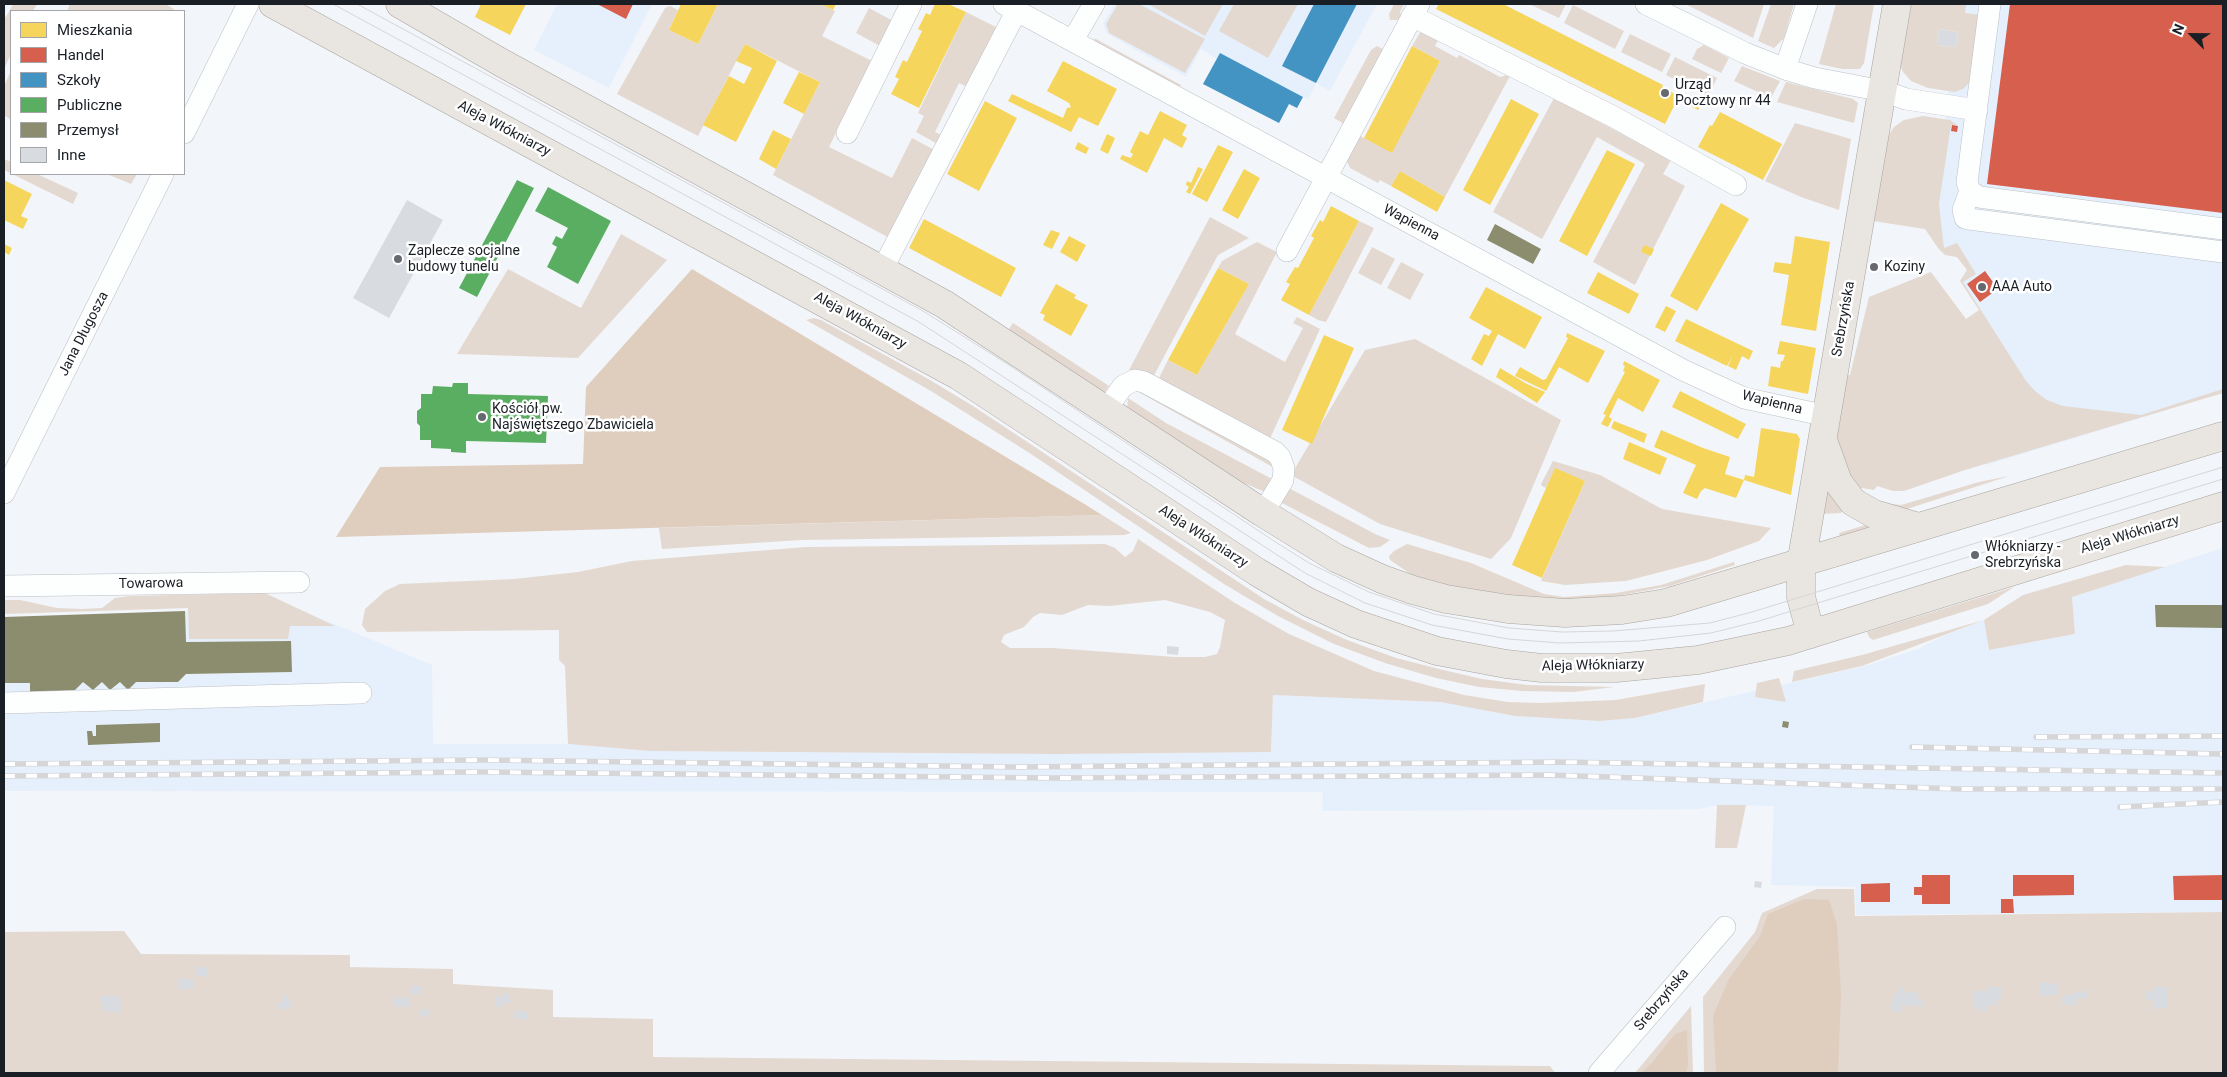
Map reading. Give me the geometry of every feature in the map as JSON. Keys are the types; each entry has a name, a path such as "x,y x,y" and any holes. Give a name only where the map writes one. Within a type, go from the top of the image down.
{"main road":[{"name":"Aleja Włókniarzy","path":"272,4 951,372 1264,577 1308,602 1356,624 1410,643 1470,658 1542,668 1584,669 1655,666 1698,660 1752,650 1811,634 2223,506"},
{"path":"400,4 502,63 882,270 974,323 1262,513 1336,558 1382,579 1446,599 1508,609 1566,613 1622,610 1686,598 1918,527 2043,492 2223,436"},
{"name":"Srebrzyńska","path":"1811,634 1801,597 1800,564 1897,4"},
{"path":"1825,427 1836,476 1843,490 1853,502 1874,514 1918,527"}],"street":[{"path":"185,131 248,4"},
{"path":"847,133 910,4"},
{"path":"1073,40 1094,4"},
{"path":"1646,4 1746,53 1785,69 1815,78 1883,91 1906,99 1977,110"},
{"path":"1785,69 1807,4"},
{"path":"1990,4 1967,182 1970,191 1979,197 2223,229"},
{"path":"882,270 1010,7"},
{"name":"Wapienna","path":"1010,7 1683,370 1744,398 1825,427"},
{"path":"1287,251 1416,10 1736,185"},
{"name":"Jana Długosza","path":"4,493 163,175"},
{"path":"1970,191 1963,210 1965,218 1969,219 2223,252"},
{"path":"1106,410 1123,386 1135,380 1144,382 1275,452 1280,457 1284,468 1283,480 1262,513"},
{"name":"Towarowa","path":"4,586 299,582"},
{"path":"4,703 361,693"},
{"name":"Srebrzyńska","path":"1599,1073 1725,927"}],"shaded area":[{"path":"13,4 37,4 34,10 10,10 10,56 4,69 4,16 6,17"},
{"path":"70,4 165,4 174,9 174,10 67,10"},
{"path":"557,4 652,4 609,88 534,50"},
{"path":"718,4 821,4 835,11 822,36 872,61 829,147 892,178 912,138 938,152 893,240 773,175 820,82 745,44 698,136 617,94 665,8 670,6 678,10 669,30 698,44"},
{"path":"1115,4 1377,4 1330,91 1316,83 1308,99 1303,97 1289,104 1279,123 1203,84 1217,59 1201,49 1186,77 1107,34 1103,23"},
{"path":"1118,4 1139,4 1205,39 1185,73 1109,33 1106,24"},
{"path":"1148,4 1223,4 1205,36"},
{"path":"1234,4 1298,4 1268,58 1219,31"},
{"path":"1394,4 1404,4 1400,12 1403,20 1390,20 1389,14"},
{"path":"1529,4 1566,4 1559,18"},
{"path":"1685,4 1764,4 1753,38"},
{"path":"1771,4 1794,4 1784,38 1774,48 1758,41"},
{"path":"1836,4 1874,4 1864,63 1860,69 1842,69 1819,64"},
{"path":"1908,4 1966,4 1965,13 1980,15 1969,83 1963,89 1955,92 1928,88 1911,81 1900,65","holes":["1939,29 1958,32 1956,47 1937,45"]},
{"path":"1959,4 2223,4 2223,393 1986,465 1979,310 1960,281 1967,270 1957,257 1945,255 1938,248 1931,138 1943,138 1953,54 1958,53"},
{"path":"1573,5 1624,31 1615,49 1564,23"},
{"path":"869,8 895,22 882,47 856,33"},
{"path":"966,12 1002,30 971,89 959,83 935,132 946,137 941,146 916,132 924,116 918,113"},
{"path":"1421,31 1439,38 1435,46 1457,58 1459,55 1500,77 1511,74 1445,197 1400,171 1391,186 1380,180 1378,183 1350,168 1346,159 1358,135 1392,152 1440,61 1412,46"},
{"path":"1630,34 1671,54 1662,72 1621,52"},
{"path":"1094,38 1181,85 1179,89 1095,42"},
{"path":"1704,45 1729,58 1721,73 1692,59 1697,49"},
{"path":"1377,46 1387,51 1346,125 1334,118 1371,50"},
{"path":"1675,57 1717,78 1708,96 1666,75"},
{"path":"1742,66 1780,81 1771,98 1734,81"},
{"path":"10,73 10,119 4,115 4,86"},
{"path":"1786,82 1853,99 1858,103 1854,123 1777,102"},
{"path":"1554,98 1671,160 1663,174 1685,186 1635,285 1593,262 1645,164 1597,137 1542,239 1493,212"},
{"path":"1923,116 1950,120 1957,125 1951,125 1939,204 1944,248 1957,243 1976,274 1963,282 2026,381 2035,391 2047,400 2063,406 2141,415 2223,389 2223,393 1965,470 1904,491 1893,491 1877,486 1874,490 1862,488 1855,490 1838,451 1837,437 1846,375 1850,375 1869,297 1931,272 1966,319 1979,310 1960,281 1967,270 1957,257 1945,255 1925,229 1873,221 1886,142 1890,133 1894,127 1904,120"},
{"path":"1795,123 1851,139 1839,210 1801,197 1765,181"},
{"path":"4,159 10,162 10,173 4,170"},
{"path":"14,175 39,175 78,193 73,204"},
{"path":"109,175 136,175 131,184"},
{"path":"1210,217 1249,238 1218,255 1151,381 1129,370"},
{"path":"1359,221 1374,228 1326,322 1318,320 1309,315"},
{"path":"621,234 667,260 578,358 457,354 508,269 581,308"},
{"path":"1257,242 1277,252 1235,334 1285,362 1303,328 1293,323 1297,317 1320,329 1268,443 1156,384 1168,360 1197,375 1249,284 1218,268 1222,261"},
{"path":"1372,247 1395,259 1381,285 1358,273"},
{"path":"1401,262 1424,274 1410,300 1387,288"},
{"path":"692,269 1102,515 336,537 380,467 583,464 586,387"},
{"path":"814,318 821,320 930,380 973,406 1264,599 1303,620 1347,640 1396,658 1482,679 1527,685 1614,687 1573,692 1522,691 1479,687 1436,678 1385,663 1334,644 1278,616 1224,584 1031,454 931,391 806,320"},
{"path":"1013,323 1109,386 1103,395 1007,332"},
{"path":"1415,339 1561,420 1511,538 1491,559 1380,524 1291,475 1365,350"},
{"path":"1138,389 1275,459 1278,470 1135,390"},
{"path":"1128,398 1166,423 1274,480 1265,492 1232,478 1127,409"},
{"path":"1553,461 1600,475 1662,509 1771,528 1759,541 1707,560 1626,581 1565,585 1541,581 1585,481 1555,469 1546,488 1542,486 1541,484"},
{"path":"2009,476 1907,509 1881,507 1884,503 1901,505 1979,482"},
{"path":"1285,486 1375,534 1390,540 1380,547 1369,548 1282,503 1281,498"},
{"path":"1827,486 1845,506 1841,513 1822,514"},
{"path":"1102,515 1131,533 1124,535 801,540 662,549 659,528"},
{"path":"1872,523 1883,525 1841,540 1839,533"},
{"path":"1138,539 1235,603 1289,634 1374,671 1464,695 1508,702 1542,703 1616,700 1705,684 1703,702 1635,718 1599,721 1515,716 1440,702 1273,695 1271,752 1058,754 650,751 568,744 565,666 559,660 559,630 367,632 362,625 365,609 385,591 400,584 514,579 578,572 632,561 806,547 1105,544 1115,548 1125,557 1133,551","holes":["1165,600 1210,612 1225,620 1217,654 1205,657 1175,657 1053,648 1010,648 1001,642 1004,635 1024,627 1033,617 1040,613 1062,615 1088,605 1109,606"]},
{"path":"1407,544 1471,563 1544,594 1564,597 1616,593 1661,585 1734,562 1735,565 1670,586 1612,597 1556,600 1531,599 1456,588 1412,575 1390,560 1389,556"},
{"path":"2223,548 2223,912 1856,915 1855,887 1771,885 1774,806 1717,805 1699,809 1322,811 1323,792 4,791 4,617 296,608 432,665 433,744 568,744 650,751 1271,752 1273,695 1440,702 1515,716 1599,721 1635,718 1865,666 1918,649 1941,637 1984,620 1989,650 2075,634 2071,597"},
{"path":"2126,565 2165,567 2072,597 2075,634 1989,650 1984,620 2023,595"},
{"path":"2014,587 1988,604 1873,640 1867,632"},
{"path":"265,593 335,626 290,626 288,639 189,639 188,608 4,614 4,600 20,600 57,608 82,609 102,608 115,598 130,596"},
{"path":"1984,620 1862,666 1792,682 1794,671 1862,655"},
{"path":"1779,678 1786,702 1755,697 1757,683"},
{"path":"1717,805 1746,805 1737,848 1715,848"},
{"path":"1817,889 1854,889 1855,916 2223,912 2223,1073 1704,1073 1703,997 1755,932 1762,913"},
{"path":"1804,899 1829,900 1837,924 1841,994 1838,1073 1716,1073 1713,1016 1729,979 1760,936 1768,914"},
{"path":"124,931 141,954 350,955 350,967 453,969 453,984 553,990 553,1017 653,1019 653,1057 1550,1066 1555,1073 4,1073 4,932"},
{"path":"1691,1006 1693,1073 1635,1073"},
{"path":"1687,1030 1688,1065 1686,1073 1641,1073 1651,1064 1675,1034"}],"building: Mieszkania":[{"path":"481,4 526,4 510,35 475,17"},
{"path":"681,4 718,4 698,44 669,30"},
{"path":"821,4 836,4 833,10"},
{"path":"935,4 948,4 966,12 919,108 891,94 899,79 895,77 903,60 907,62 922,31 918,29 926,13 930,15"},
{"path":"1439,4 1503,4 1663,85 1662,87 1679,96 1665,124 1436,9"},
{"path":"745,44 777,61 736,142 703,125 729,76 744,84 752,68 736,61"},
{"path":"1412,46 1440,61 1392,153 1364,138"},
{"path":"1063,61 1117,89 1098,126 1079,117 1071,132 1008,101 1012,94 1063,118 1067,108 1071,107 1069,103 1047,91"},
{"path":"799,72 820,82 804,114 783,103"},
{"path":"1690,95 1703,101 1698,110 1686,104"},
{"path":"1511,99 1539,114 1490,205 1463,190"},
{"path":"985,101 1017,118 979,191 947,174"},
{"path":"1160,111 1187,125 1182,135 1187,138 1182,148 1164,138 1147,173 1120,159 1122,155 1131,158 1133,154 1130,152 1140,131 1148,135"},
{"path":"1720,112 1782,144 1763,180 1698,147 1710,125 1712,126"},
{"path":"773,130 791,139 776,169 759,159"},
{"path":"1107,134 1115,138 1108,154 1100,150"},
{"path":"1078,142 1089,148 1086,154 1075,149"},
{"path":"1218,145 1233,152 1207,202 1192,194"},
{"path":"1607,150 1635,164 1587,256 1559,241"},
{"path":"1198,167 1203,169 1190,194 1186,192 1189,187 1186,185 1187,181 1191,183"},
{"path":"1244,169 1260,178 1238,219 1222,210"},
{"path":"1400,171 1445,197 1437,212 1391,186"},
{"path":"4,180 32,194 21,216 28,219 23,229 4,220"},
{"path":"1721,203 1749,219 1697,311 1670,296"},
{"path":"1331,206 1359,221 1309,315 1281,300 1290,284 1286,282 1295,267 1298,268 1314,238 1311,236 1320,220 1323,222"},
{"path":"924,219 1016,268 1001,297 909,248"},
{"path":"1051,230 1060,233 1052,249 1043,245"},
{"path":"1069,236 1086,245 1077,262 1060,252"},
{"path":"1795,236 1830,242 1816,331 1781,325 1789,275 1773,272 1775,262 1791,264"},
{"path":"4,244 12,248 9,255 4,252"},
{"path":"1644,245 1654,249 1651,256 1641,252"},
{"path":"1218,268 1249,284 1197,375 1168,360"},
{"path":"1598,272 1639,294 1629,314 1587,293"},
{"path":"1056,284 1076,295 1074,298 1088,305 1071,336 1043,320 1045,315 1040,313"},
{"path":"1486,287 1542,317 1525,349 1498,334 1482,366 1471,359 1484,334 1489,336 1492,331 1469,318"},
{"path":"1666,306 1676,311 1665,332 1655,327"},
{"path":"1686,319 1753,351 1749,360 1742,356 1736,370 1728,366 1733,355 1727,366 1675,341"},
{"path":"1567,333 1605,351 1588,383 1559,367 1546,391 1515,376 1520,367 1543,380 1546,379 1568,338 1566,337"},
{"path":"1324,335 1354,348 1312,444 1282,430"},
{"path":"1780,341 1816,348 1808,394 1768,386 1771,366 1780,368 1781,361 1783,361 1785,355 1777,354"},
{"path":"1624,361 1660,380 1643,412 1618,398 1609,417 1612,419 1608,427 1601,424 1606,415 1603,414 1625,372 1623,371"},
{"path":"1500,368 1545,392 1537,403 1496,377"},
{"path":"1680,391 1746,424 1738,439 1672,407"},
{"path":"1614,421 1647,434 1644,443 1611,428"},
{"path":"1761,428 1797,434 1800,439 1791,495 1744,480 1745,475 1754,477"},
{"path":"1661,430 1730,457 1725,474 1744,480 1736,498 1705,488 1697,499 1683,493 1696,465 1654,447"},
{"path":"1629,442 1667,458 1660,475 1623,459"},
{"path":"1555,468 1585,481 1542,578 1512,565"}],"building: Handel":[{"path":"597,4 633,4 626,19"},
{"path":"2010,4 2223,4 2223,213 1987,184"},
{"path":"1952,125 1958,126 1957,132 1951,131"},
{"path":"1985,271 1998,289 1980,302 1967,284"},
{"path":"1922,875 1950,875 1950,904 1922,904 1922,895 1914,895 1914,887 1922,887"},
{"path":"2013,875 2074,875 2074,895 2013,896"},
{"path":"2223,875 2223,900 2174,900 2173,876"},
{"path":"1890,883 1890,902 1861,902 1861,884"},
{"path":"2001,899 2013,899 2014,913 2001,913"}],"building: Szkoły":[{"path":"1314,4 1357,4 1316,83 1282,66"},
{"path":"1220,53 1303,97 1297,108 1289,104 1279,123 1203,84"}],"building: Publiczne":[{"path":"517,180 534,188 477,297 459,288"},
{"path":"548,187 611,221 578,284 547,267 557,247 552,244 556,236 562,239 568,228 535,211"},
{"name":"Kościół pw. Najświętszego Zbawiciela","path":"453,383 468,383 468,394 548,396 546,443 466,441 466,453 451,452 451,449 431,448 431,440 420,440 417,411 421,408 421,394 432,394 433,386 452,387"}],"building: Przemysł":[{"path":"1495,224 1541,249 1533,264 1487,240"},
{"path":"2155,605 2223,605 2223,628 2156,627"},
{"path":"185,611 186,642 291,641 292,672 186,674 178,682 136,682 128,690 120,682 110,690 102,682 93,690 83,682 68,697 30,698 30,683 4,683 4,617"},
{"path":"1783,721 1789,722 1788,728 1782,727"},
{"path":"160,723 160,742 88,745 87,731 92,731 93,736 96,736 96,725"}],"building: Inne":[{"path":"1939,29 1958,32 1956,47 1937,45"},
{"name":"Zaplecze socjalne budowy tunelu","path":"407,200 443,220 389,318 353,298"},
{"path":"1167,646 1179,647 1178,655 1167,654"},
{"path":"1755,881 1762,882 1761,888 1754,887"},
{"path":"196,967 208,967 208,976 196,976"},
{"path":"178,979 193,979 193,989 178,989"},
{"path":"2040,982 2057,984 2057,995 2040,996"},
{"path":"411,985 421,986 420,994 410,994"},
{"path":"1900,987 1903,987 1903,993 1918,991 1918,999 1924,999 1924,1007 1902,1005 1902,1012 1892,1012 1894,993 1900,993"},
{"path":"1987,987 2001,987 2001,999 1998,999 1998,1005 1987,1005 1987,1011 1978,1011 1978,1007 1974,1007 1974,991 1987,991"},
{"path":"2154,987 2168,987 2168,1008 2154,1009 2154,999 2145,1000 2145,991 2154,992"},
{"path":"2087,991 2087,999 2077,998 2077,1005 2062,1004 2063,994 2073,995 2073,992"},
{"path":"503,993 510,994 510,1001 513,1001 513,1003 503,1003 502,1007 495,1007 496,996 503,997"},
{"path":"283,995 288,995 288,1001 292,1001 292,1009 278,1009 278,1002 283,1002"},
{"path":"102,996 120,996 121,1012 102,1011 103,1004 101,1004 100,998"},
{"path":"394,997 409,997 409,1007 394,1007"},
{"path":"420,1009 430,1010 429,1017 420,1016"},
{"path":"513,1011 528,1012 528,1019 513,1019"}],"tram line":[{"path":"333,4 919,322 1305,573 1365,603 1432,625 1508,639 1560,643 1639,641 1711,633 1759,621 2223,479"},
{"path":"357,4 923,311 1009,365 1309,563 1369,592 1434,614 1509,628 1562,632 1613,631 1710,623 1752,612 2223,467"}],"railway":[{"path":"2036,737 2223,736"},
{"path":"1912,747 2223,754"},
{"path":"4,764 485,760 1016,767 1558,762 2223,773"},
{"path":"4,776 484,772 1051,778 1549,775 1959,789 2223,789"},
{"path":"2120,807 2223,802"}],"place":[{"name":"Urząd Pocztowy nr 44","path":"1665,93"},
{"name":"Zaplecze socjalne budowy tunelu","path":"398,259"},
{"name":"Koziny","path":"1874,267"},
{"name":"AAA Auto","path":"1982,287"},
{"name":"Kościół pw. Najświętszego Zbawiciela","path":"482,417"},
{"name":"Włókniarzy - Srebrzyńska","path":"1975,555"}]}
